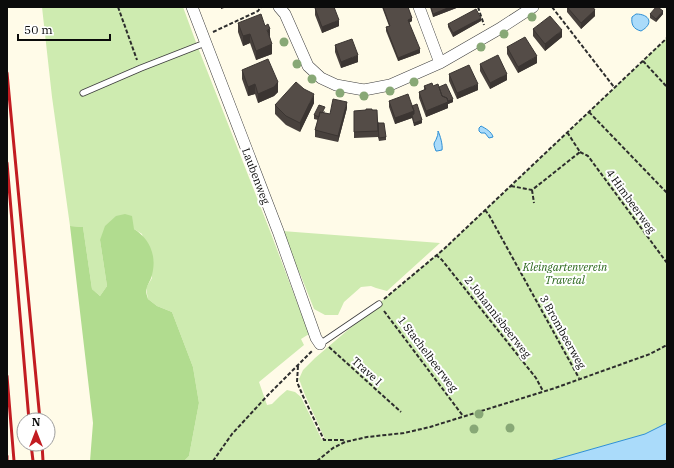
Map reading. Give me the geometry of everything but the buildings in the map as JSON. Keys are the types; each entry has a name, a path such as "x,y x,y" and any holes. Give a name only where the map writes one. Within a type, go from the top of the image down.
{"street":[{"name":"Laubenweg","path":"192,7 278,231 316,338 320,344"},
{"path":"279,7 285,14 308,66 321,78 336,85 364,90 390,85 440,63 489,35 533,7"},
{"path":"419,7 440,63"}],"lane":[{"path":"83,92 204,40"},
{"path":"320,344 379,304"}],"path":[{"path":"118,7 140,68"},
{"path":"204,40 258,11 261,7"},
{"path":"478,7 489,35"},
{"path":"552,7 615,87"},
{"path":"379,304 444,249 667,38"},
{"path":"643,61 667,87"},
{"path":"589,112 667,193"},
{"name":"4 Himbeerweg","path":"567,132 580,152 588,156 667,263"},
{"path":"511,186 532,190 580,152"},
{"path":"532,190 534,203"},
{"name":"3 Brombeerweg","path":"485,210 493,221 580,379"},
{"name":"2 Johannisbeerweg","path":"436,255 442,260 536,378 543,391"},
{"name":"1 Stachelbeerweg","path":"379,304 463,416"},
{"path":"213,461 232,434 268,395 320,344"},
{"name":"Trave I","path":"320,344 329,347 401,412"},
{"path":"317,461 333,448 344,442 367,437 404,433 430,427 580,379 650,354 667,345"},
{"path":"298,365 297,382 324,440 343,440 344,442"}],"green space":[{"name":"Kleingartenverein Travetal","path":"42,7 183,7 309,334 301,339 304,345 259,382 267,405 272,404 287,390 295,392 301,397 322,440 325,439 299,379 303,370 315,358 444,249 667,38 667,423 645,434 550,461 184,461 189,456 199,403 193,367 172,312 157,306 148,299 146,288 152,278 142,234 134,229 100,240 107,286 100,296 92,289 83,227 70,226 52,97"},
{"path":"125,214 132,216 134,229 140,233 148,243 153,255 154,261 152,275 146,290 148,299 157,306 172,312 193,367 199,403 189,456 184,461 90,461 93,423 70,226 83,227 92,289 100,296 107,286 100,240 105,226 116,216"},
{"path":"282,231 440,243 387,291 371,286 361,287 344,302 338,315 325,315 314,309 301,276 294,264"}],"water":[{"path":"636,14 641,14 649,20 648,25 641,31 634,28 632,24 632,17"},
{"path":"481,126 490,132 493,137 489,138 485,133 481,133 479,128"},
{"path":"438,131 442,143 442,150 436,151 434,144 438,136"},
{"path":"667,423 667,461 550,461 645,434"}],"railway":[{"path":"7,73 39,412"},
{"path":"7,163 28,412"},
{"path":"7,376 14,461"},
{"path":"32,452 33,461"},
{"path":"42,452 43,461"},
{"path":"7,456 7,461"}]}
